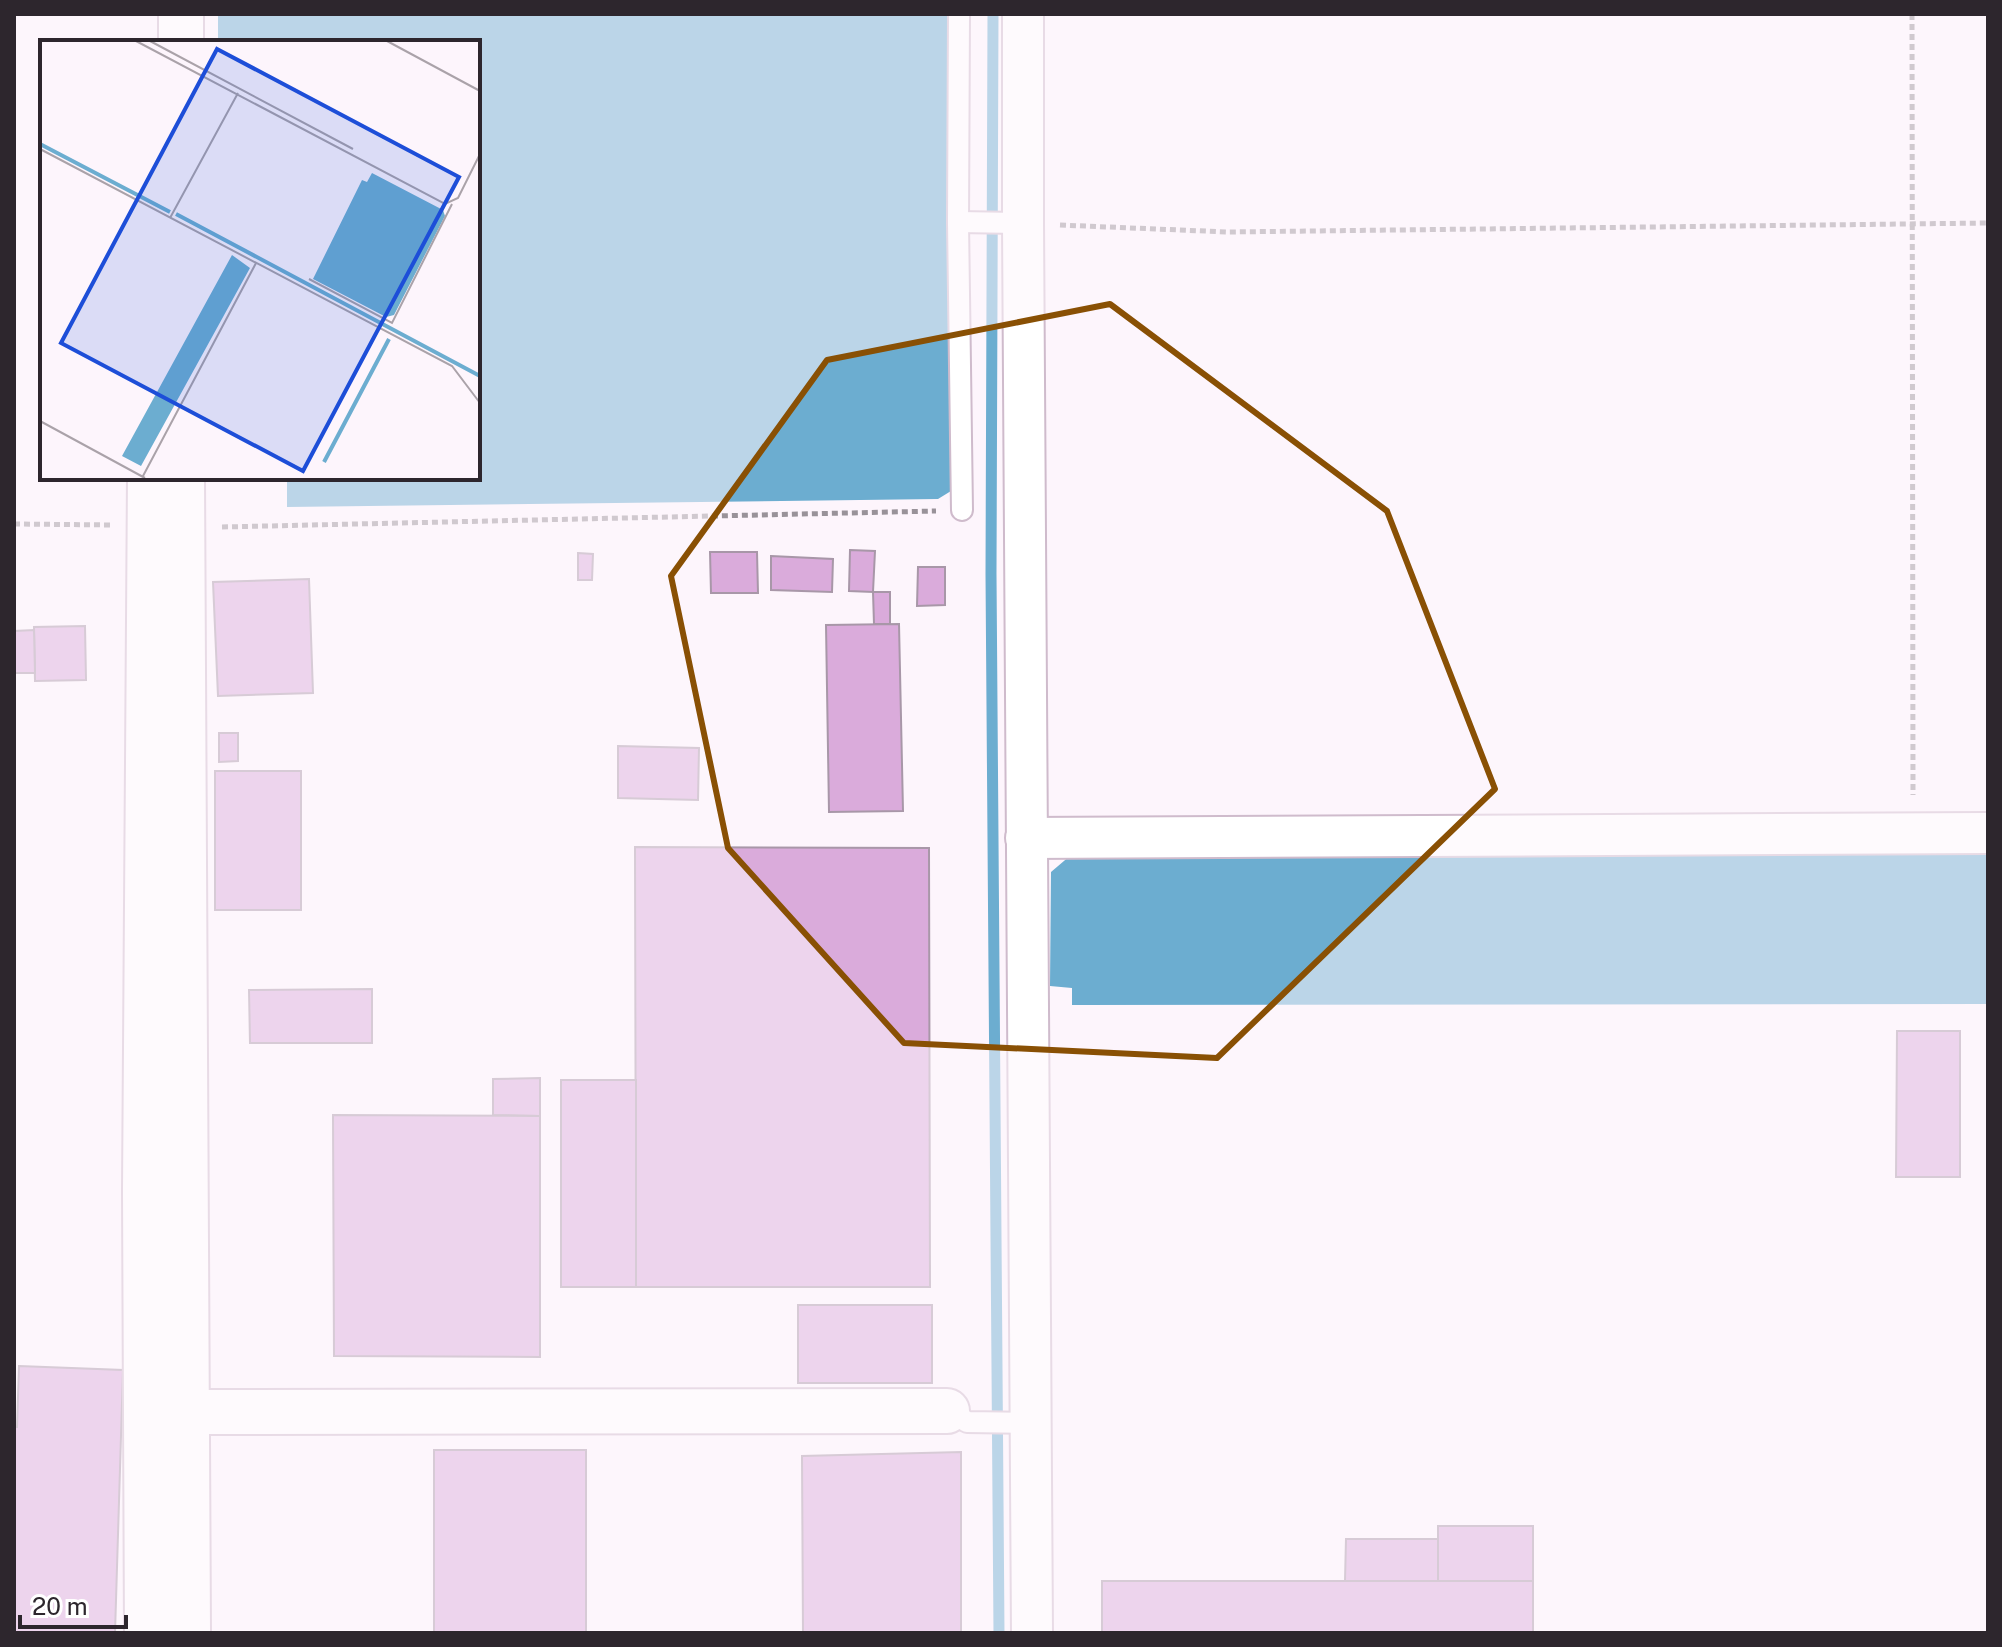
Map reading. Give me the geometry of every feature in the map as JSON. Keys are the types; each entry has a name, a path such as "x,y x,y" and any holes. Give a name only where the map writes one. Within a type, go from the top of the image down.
{"street":[{"path":"152,14 153,40"},
{"path":"181,14 181,40"},
{"path":"1023,14 1015,224 1026,838 1023,1423 1032,1633"},
{"path":"150,480 145,1191 188,1633"},
{"path":"147,1633 167,1412 182,480"},
{"path":"1026,838 1988,833"},
{"path":"167,1412 963,1417"}],"lane":[{"path":"959,14 964,222 962,510"},
{"path":"964,222 1015,224"},
{"path":"963,1417 1023,1423"}],"path":[{"path":"1912,14 1913,832"},
{"path":"1015,224 1227,232 1988,223"},
{"path":"211,527 962,510"},
{"path":"14,524 126,526"}],"highlighted area":[{"path":"1110,304 1387,511 1495,789 1217,1058 904,1043 728,848 671,576 827,360"}],"water":[{"path":"218,14 947,14 951,491 938,499 287,507 287,480 480,480 480,40 218,40"},
{"path":"1988,851 1988,1004 1072,1005 1072,988 1050,986 1051,872 1071,855"}],"building":[{"path":"850,550 875,551 873,592 849,591"},
{"path":"710,552 757,552 758,593 711,593"},
{"path":"578,553 593,554 592,580 578,580"},
{"path":"771,556 833,559 832,592 771,590"},
{"path":"918,567 945,567 945,605 917,606"},
{"path":"309,579 313,693 218,696 213,582"},
{"path":"873,592 890,592 890,624 874,624"},
{"path":"899,624 903,811 829,812 826,625"},
{"path":"85,626 86,680 35,681 34,627"},
{"path":"34,630 35,673 14,673 14,631"},
{"path":"219,733 238,733 238,761 219,762"},
{"path":"618,746 699,748 698,800 618,798"},
{"path":"215,771 301,771 301,910 215,910"},
{"path":"635,847 929,848 930,1287 636,1287"},
{"path":"372,989 372,1043 250,1043 249,990"},
{"path":"1897,1031 1960,1031 1960,1177 1896,1177"},
{"path":"540,1078 540,1116 493,1115 493,1079"},
{"path":"561,1080 636,1080 636,1287 561,1287"},
{"path":"333,1115 540,1116 540,1357 334,1356"},
{"path":"798,1305 932,1305 932,1383 798,1383"},
{"path":"19,1366 123,1370 115,1633 14,1633 14,1427 17,1427"},
{"path":"434,1450 586,1450 586,1633 434,1633"},
{"path":"961,1452 961,1633 803,1633 802,1456"},
{"path":"1438,1526 1533,1526 1533,1581 1438,1581"},
{"path":"1346,1539 1438,1539 1438,1581 1345,1581"},
{"path":"1102,1581 1533,1581 1533,1633 1102,1633"}],"waterway":[{"path":"993,14 991,574 999,1633"}]}
